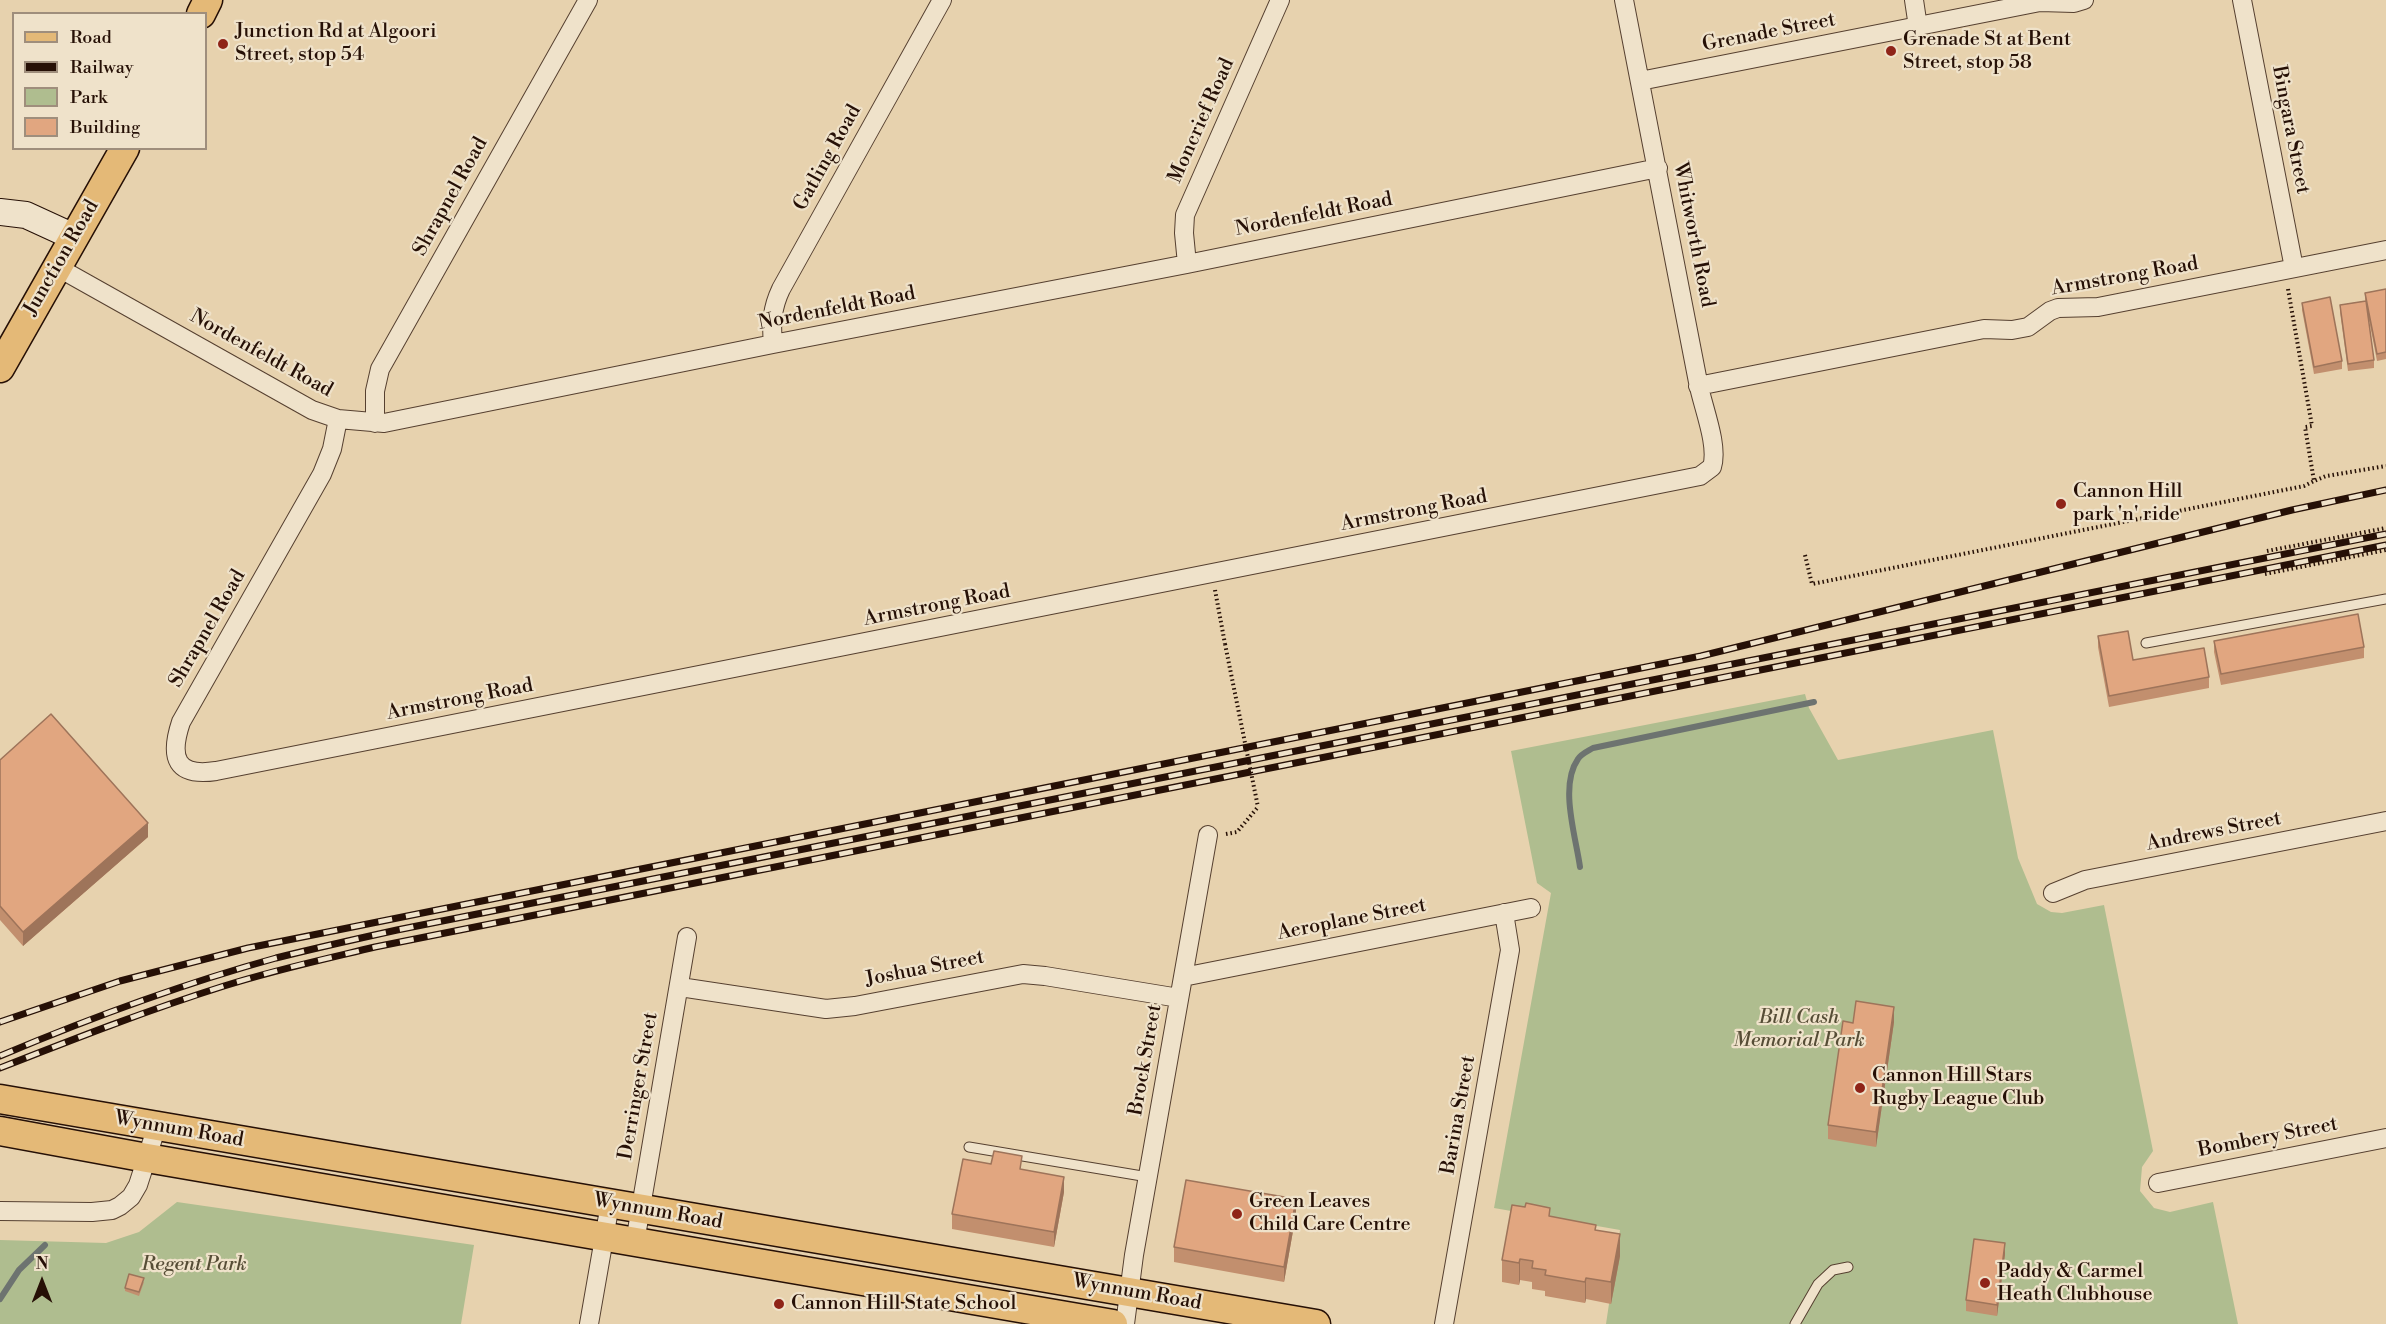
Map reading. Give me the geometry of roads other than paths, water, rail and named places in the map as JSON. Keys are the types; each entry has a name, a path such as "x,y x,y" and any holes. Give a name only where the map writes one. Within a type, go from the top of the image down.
{"main road":[{"name":"Junction Road","path":"0,368 124,150"},
{"name":"Wynnum Road","path":"0,1099 1317,1324"},
{"name":"Wynnum Road","path":"0,1131 1113,1324"}],"street":[{"name":"Shrapnel Road","path":"375,423 375,391 380,369 588,0"},
{"name":"Gatling Road","path":"773,344 771,318 781,289 942,0"},
{"name":"Moncrief Road","path":"1187,264 1185,215 1280,0"},
{"name":"Whitworth Road","path":"1624,0 1698,386 1714,456 1712,467 1704,475"},
{"path":"1914,0 1918,27"},
{"name":"Grenade Street","path":"1640,81 2040,2 2074,3 2084,0"},
{"name":"Bingara Street","path":"2242,0 2294,268"},
{"name":"Nordenfeldt Road","path":"57,267 304,405 338,419 375,423 418,417 1658,168"},
{"path":"0,212 26,215 74,237"},
{"name":"Armstrong Road","path":"1698,386 1984,329 2020,329 2028,327 2058,308 2098,307 2386,250"},
{"name":"Shrapnel Road","path":"180,766 176,747 181,722 322,474 332,449 338,419"},
{"name":"Armstrong Road","path":"180,766 196,773 216,771 1704,475"},
{"name":"Andrews Street","path":"2052,893 2085,880 2386,821"},
{"name":"Brock Street","path":"1125,1324 1148,1177 1208,836"},
{"name":"Aeroplane Street","path":"1183,976 1531,908"},
{"name":"Barina Street","path":"1444,1324 1510,950 1504,913"},
{"name":"Derringer Street","path":"635,1242 687,937"},
{"name":"Joshua Street","path":"680,987 826,1009 855,1006 1023,974 1045,975 1179,998"},
{"path":"0,1211 92,1212 112,1210 131,1197 138,1185 157,1126"},
{"name":"Bombery Street","path":"2158,1183 2386,1138"},
{"path":"589,1324 610,1204"}],"lane":[{"path":"2146,643 2386,599"},
{"path":"969,1147 1148,1177"},
{"path":"1795,1324 1818,1284 1833,1270 1848,1267"}],"waterway":[{"path":"1580,867 1569,797 1572,770 1583,754 1593,748 1814,702"},
{"path":"0,1299 19,1270 45,1245"}],"railway":[{"path":"0,1022 120,981 248,948 1701,656 2292,510 2386,490"},
{"path":"0,1056 171,990 276,958 397,930 2386,534"},
{"path":"0,1068 139,1015 224,986 375,947 2386,545"}],"place":[{"name":"Junction Rd at Algoori Street, stop 54","path":"223,44"},
{"name":"Grenade St at Bent Street, stop 58","path":"1891,51"},
{"name":"Cannon Hill park 'n' ride","path":"2061,504"},
{"name":"Cannon Hill Stars Rugby League Club","path":"1860,1088"},
{"name":"Green Leaves Child Care Centre","path":"1237,1214"},
{"name":"Paddy & Carmel Heath Clubhouse","path":"1985,1283"},
{"name":"Cannon Hill State School","path":"779,1304"}],"park label":[{"name":"Bill Cash Memorial Park","path":"1799,1030"},
{"name":"Regent Park","path":"194,1265"}]}
